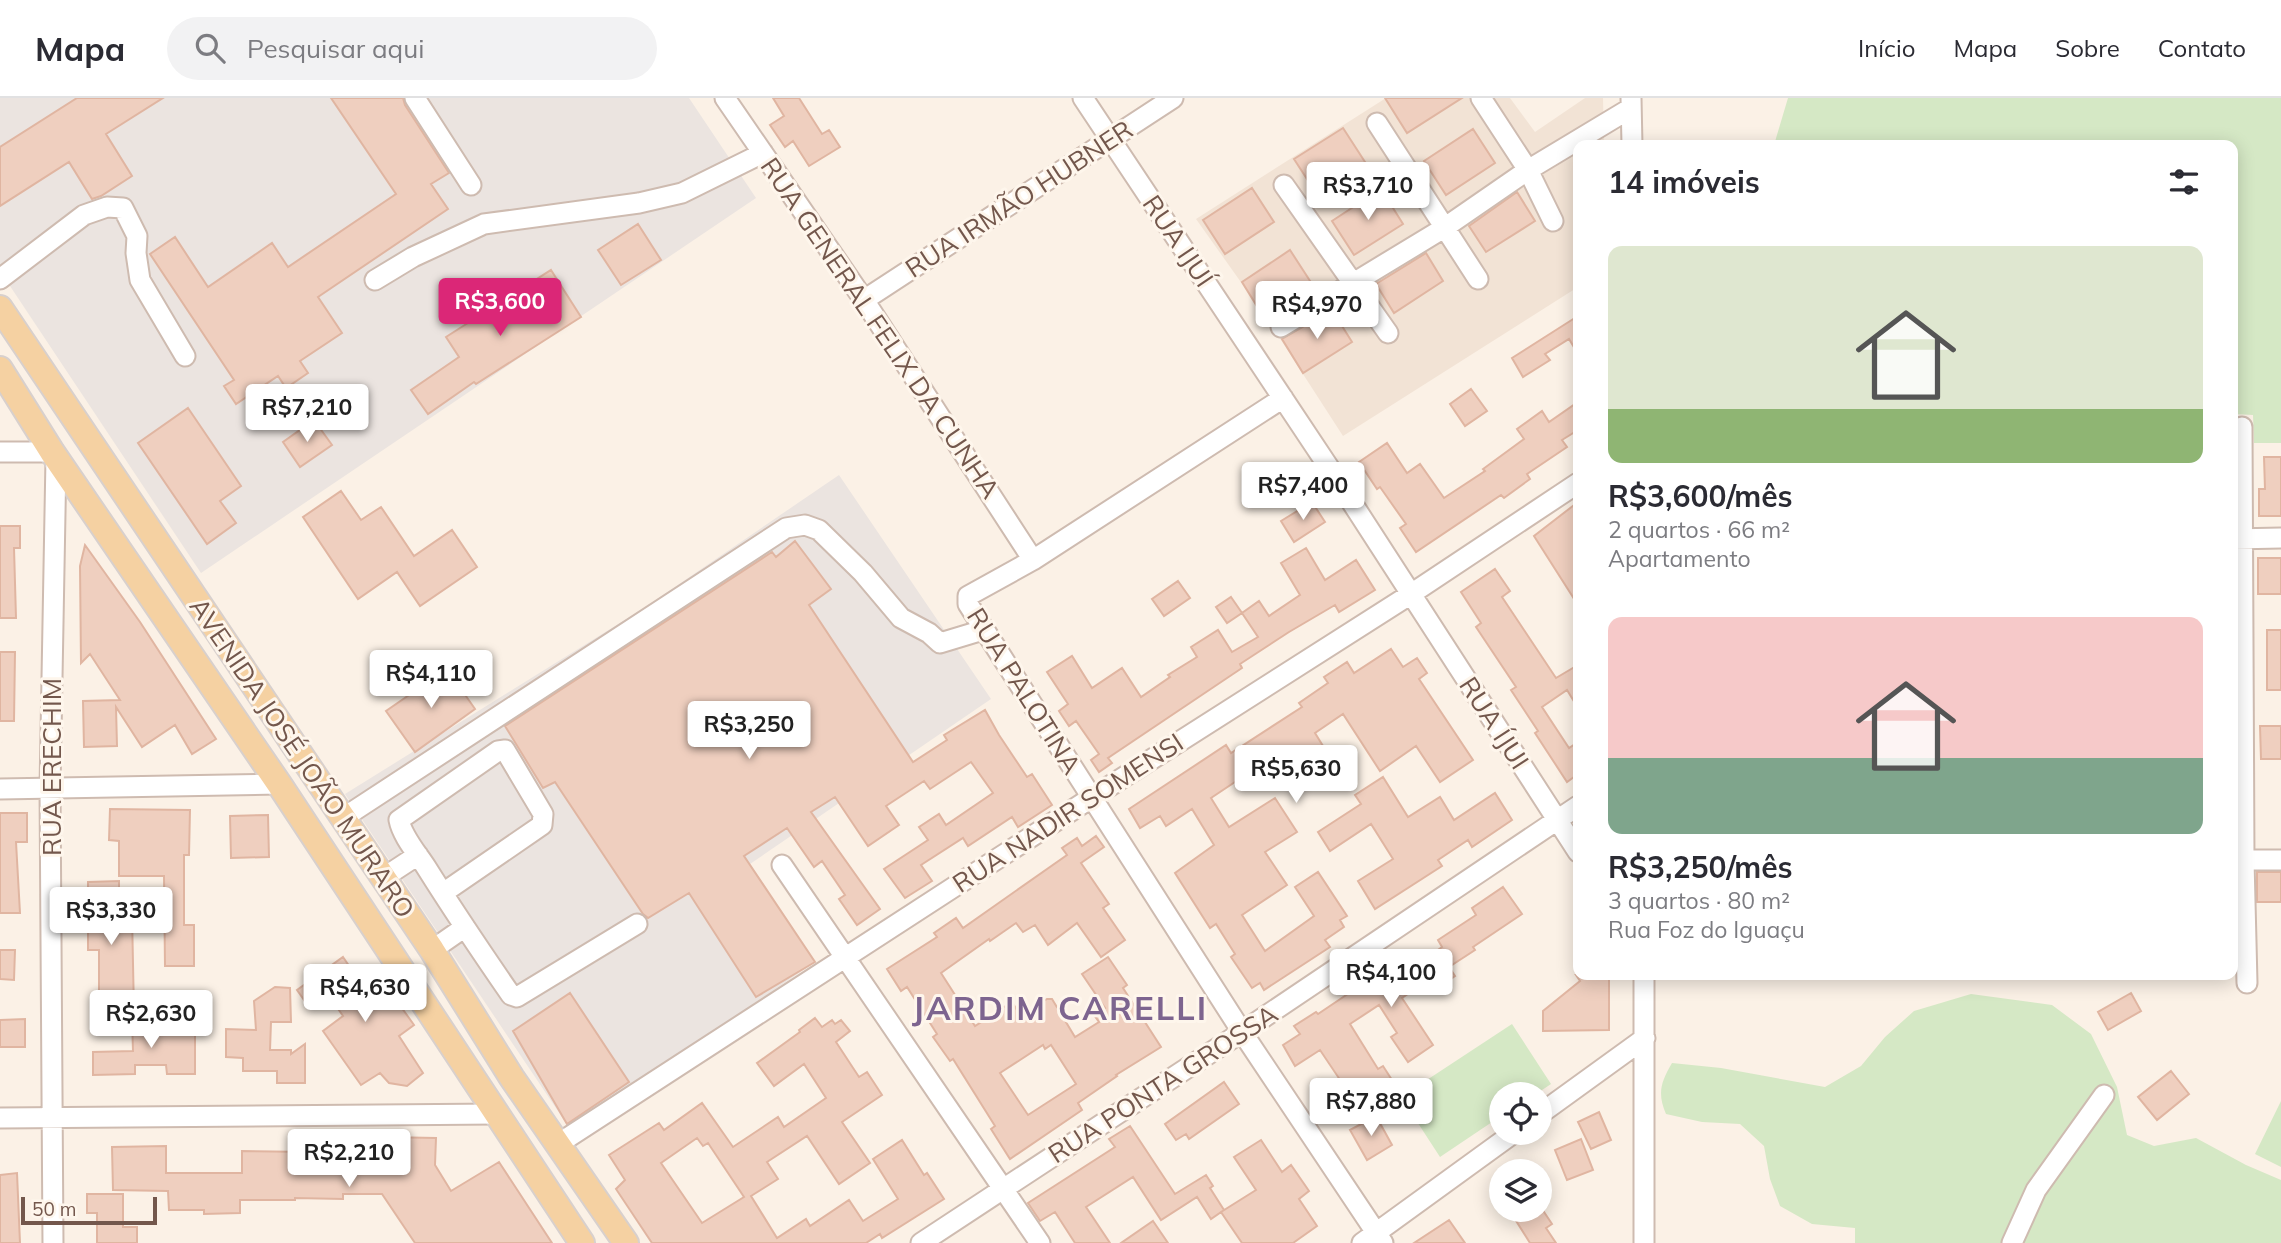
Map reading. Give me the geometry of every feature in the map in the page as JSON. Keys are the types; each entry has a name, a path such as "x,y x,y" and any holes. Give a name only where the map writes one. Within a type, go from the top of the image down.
{"main road":[{"name":"AVENIDA JOSÉ JOÃO MURARO","path":"0,308 432,950 512,1078 626,1243"},
{"name":"AVENIDA JOSÉ JOÃO MURARO","path":"0,369 54,455 279,783 582,1243"},
{"path":"498,1114 506,1116 525,1145 534,1151 563,1151"},
{"path":"540,1179 544,1169 563,1151"}],"street":[{"path":"415,98 471,185"},
{"name":"RUA GENERAL FELIX DA CUNHA","path":"725,98 864,300 1033,559"},
{"name":"RUA IJUÍ","path":"1083,98 1411,594"},
{"name":"RUA IRMÃO HUBNER","path":"864,300 1173,98"},
{"path":"1481,98 1528,170 1553,221"},
{"path":"1574,140 1631,103"},
{"path":"1631,103 1632,140"},
{"path":"1377,123 1478,279"},
{"path":"1281,327 1444,228 1573,141"},
{"path":"375,280 413,257 484,224 639,203 682,193 763,153"},
{"path":"1284,185 1388,333"},
{"path":"0,279 84,215 107,207 123,208 137,236 136,253 140,280 185,356"},
{"path":"1033,559 1283,398"},
{"path":"2238,516 2242,427"},
{"path":"0,452 54,455"},
{"name":"RUA ERECHIM","path":"53,1243 50,788 54,455"},
{"name":"RUA NADIR SOMENSI","path":"563,1151 846,956 1411,594 1573,486"},
{"path":"343,818 786,528 804,525 820,530 863,573 901,618 929,633 940,643 983,630"},
{"path":"2238,538 2281,538"},
{"name":"RUA PALOTINA","path":"1033,559 968,596 968,604 1373,1240"},
{"name":"RUA ÍJUI","path":"1411,594 1573,844"},
{"path":"443,894 542,825 543,814 505,750 498,751 399,820 418,855 443,894 511,995 517,997 637,924"},
{"path":"0,789 279,783"},
{"name":"RUA PONTA GROSSA","path":"921,1243 1573,809"},
{"path":"383,878 418,855"},
{"path":"2247,983 2238,860 2281,860"},
{"path":"782,864 1040,1243"},
{"path":"432,950 465,927"},
{"path":"1644,980 1644,1243"},
{"path":"1552,1105 1645,1038"},
{"path":"2012,1243 2036,1191 2104,1095"},
{"path":"0,1118 498,1114"},
{"path":"1373,1240 1498,1145"}],"shaded area":[{"path":"0,98 689,98 756,198 201,573 0,271"},
{"path":"1386,98 1510,98 1535,132 1585,98 1603,98 1604,140 1573,140 1573,290 1343,436 1270,323 1196,219"},
{"path":"839,475 991,699 750,864 815,962 570,1129 345,794 644,608"}],"green space":[{"path":"1788,98 2281,98 2281,443 2254,443 2253,415 2238,414 2238,140 1775,140"},
{"path":"1971,994 2052,1005 2091,1034 2117,1087 2127,1135 2154,1146 2196,1138 2281,1180 2281,1243 1855,1243 1855,1228 1812,1224 1780,1206 1770,1179 1764,1146 1740,1124 1702,1122 1666,1114 1662,1088 1672,1063 1721,1068 1825,1087 1861,1066 1885,1037 1914,1011"},
{"path":"1512,1024 1550,1082 1489,1082 1489,1124 1440,1157 1401,1097"},
{"path":"2281,1101 2281,1167 2255,1154"}],"building":[{"path":"77,98 163,98 106,134 132,176 92,199 69,162 0,206 0,147"},
{"path":"331,98 403,98 449,173 431,184 448,209 318,297 342,333 300,361 308,373 286,388 278,376 236,404 224,386 234,380 150,254 175,237 208,287 272,243 288,267 396,194"},
{"path":"773,98 799,98 822,134 829,130 840,147 809,166 793,141 785,147 770,125 784,116"},
{"path":"1385,98 1462,98 1407,133"},
{"path":"1343,128 1365,162 1316,193 1294,159"},
{"path":"1473,129 1495,163 1446,195 1424,161"},
{"path":"1252,188 1274,222 1225,254 1203,220"},
{"path":"1381,189 1403,224 1354,255 1332,221"},
{"path":"1517,192 1535,221 1486,252 1469,226"},
{"path":"638,224 661,260 621,285 598,250"},
{"path":"1290,250 1312,284 1263,316 1242,282"},
{"path":"1426,253 1443,281 1394,313 1376,284"},
{"path":"551,270 581,317 476,384 474,382 428,414 411,390 459,357 446,337"},
{"path":"1332,310 1352,342 1303,373 1282,339"},
{"path":"1573,319 1573,346 1569,339 1545,354 1550,360 1523,377 1512,358"},
{"path":"1471,389 1487,411 1465,426 1450,404"},
{"path":"1573,405 1573,433 1562,440 1567,447 1527,474 1530,479 1504,498 1501,495 1416,552 1400,528 1406,524 1359,462 1387,443 1407,473 1420,464 1444,498 1485,471 1483,469 1524,439 1517,429 1542,411 1549,422"},
{"path":"188,408 241,486 220,501 236,523 207,544 138,443"},
{"path":"314,420 332,445 300,467 283,442"},
{"path":"2264,457 2281,457 2281,516 2259,516 2259,489 2265,489"},
{"path":"341,491 361,520 381,507 414,556 452,530 477,567 420,606 397,572 358,599 303,517"},
{"path":"1312,502 1325,522 1294,542 1281,521"},
{"path":"1573,506 1573,597 1534,536"},
{"path":"0,526 20,526 20,548 14,548 16,618 0,618"},
{"path":"795,541 831,589 809,605 913,762 947,740 944,735 985,710 1027,777 1032,774 1052,805 1018,827 1012,817 968,846 963,838 921,865 932,881 905,898 884,869 928,840 919,827 939,814 946,825 993,793 971,762 930,789 924,781 886,806 899,825 868,846 835,797 811,812 880,909 857,925 839,899 845,895 822,861 814,867 787,828 744,856 815,962 756,997 689,893 648,918 643,914 555,782 543,788 505,726 772,552 776,557"},
{"path":"85,545 140,622 216,739 192,754 175,725 142,747 116,707 117,746 84,747 83,701 120,700 90,654 81,663 80,566"},
{"path":"1306,548 1325,580 1356,560 1375,590 1339,612 1335,605 1240,664 1242,668 1108,758 1112,763 1099,772 1091,760 1099,754 1076,721 1069,726 1059,711 1068,704 1047,672 1072,656 1092,688 1122,668 1141,697 1170,677 1168,675 1197,657 1191,647 1218,630 1232,652 1258,637 1242,613 1259,601 1269,616 1300,595 1281,563"},
{"path":"2258,558 2281,558 2281,594 2258,594"},
{"path":"1495,569 1510,591 1502,597 1556,678 1573,668 1573,700 1567,690 1542,707 1569,748 1573,745 1573,778 1567,782 1511,690 1516,687 1476,627 1481,623 1461,592"},
{"path":"1178,581 1190,598 1164,616 1152,599"},
{"path":"1231,597 1242,613 1227,623 1216,607"},
{"path":"2267,630 2281,630 2281,690 2267,690"},
{"path":"1391,649 1403,667 1417,658 1427,673 1419,679 1473,760 1440,782 1416,746 1380,771 1343,714 1315,733 1336,767 1315,780 1300,756 1272,773 1265,762 1211,798 1229,827 1275,798 1297,832 1265,852 1287,885 1242,915 1265,951 1314,916 1295,887 1318,872 1347,916 1340,920 1344,927 1325,940 1330,947 1264,990 1260,983 1252,988 1231,957 1235,954 1216,924 1210,928 1175,873 1214,845 1192,809 1166,826 1160,816 1140,828 1129,809 1226,745 1231,753 1302,707 1299,703 1328,683 1324,677 1347,662 1354,673"},
{"path":"0,652 15,652 14,721 0,721"},
{"path":"447,669 475,709 415,752 386,711"},
{"path":"2260,726 2281,726 2281,759 2261,759"},
{"path":"1383,777 1408,817 1440,797 1454,820 1495,793 1512,820 1472,847 1468,840 1438,860 1442,866 1375,909 1358,881 1393,859 1371,824 1330,851 1318,832 1361,804 1355,795"},
{"path":"110,809 190,810 189,855 184,855 184,925 194,925 194,966 165,966 164,876 119,876 119,841 109,840"},
{"path":"0,813 27,813 27,842 16,842 20,913 0,913"},
{"path":"268,815 269,857 231,858 230,816"},
{"path":"1096,836 1104,847 1081,863 1109,904 1103,908 1125,940 1101,957 1077,923 1048,945 1035,925 1023,932 1016,923 941,973 975,1026 1012,1002 1020,1015 1047,999 1052,999 1075,1037 1099,1022 1094,1015 1105,1008 1082,974 1108,957 1127,985 1123,988 1161,1047 1078,1103 1082,1110 1010,1159 991,1129 995,1126 953,1059 950,1061 933,1037 937,1034 907,987 901,991 887,969 937,937 934,933 956,918 963,928 1067,855 1062,848 1077,838 1082,846","holes":["1043,1045 1045,1049 1051,1045 1076,1084 1028,1115 1000,1073"]},
{"path":"2257,872 2281,872 2281,902 2257,902"},
{"path":"119,881 119,915 132,915 134,1012 99,1012 99,950 88,950 88,882"},
{"path":"1503,887 1522,914 1449,967 1455,976 1438,988 1431,978 1402,998 1433,1045 1408,1062 1391,1037 1397,1033 1379,1005 1350,1024 1378,1069 1383,1066 1401,1094 1365,1117 1320,1050 1295,1066 1283,1045 1300,1034 1294,1026 1316,1012 1318,1014 1364,983 1361,979 1391,959 1402,976 1442,947 1438,940 1476,915 1472,908"},
{"path":"0,950 15,950 14,980 0,979"},
{"path":"343,957 356,976 369,967 391,999 394,997 414,1025 399,1036 423,1073 407,1086 389,1083 380,1073 361,1085 323,1031 343,1016 327,993 309,1007 297,990"},
{"path":"1609,980 1609,1030 1543,1031 1543,1011 1580,981"},
{"path":"275,987 290,988 291,1022 271,1022 270,1050 291,1050 291,1054 305,1044 305,1083 277,1083 277,1071 243,1071 243,1058 226,1057 226,1029 256,1030 254,1001"},
{"path":"570,993 629,1082 567,1124 513,1031"},
{"path":"2131,993 2141,1011 2108,1030 2098,1012"},
{"path":"815,1018 822,1027 832,1020 835,1024 841,1020 850,1031 836,1042 859,1077 867,1072 882,1095 842,1122 870,1163 839,1184 807,1136 767,1162 778,1179 751,1196 777,1238 806,1219 810,1226 849,1200 863,1221 898,1199 873,1159 902,1140 924,1175 927,1173 944,1199 882,1238 880,1234 866,1243 652,1243 616,1189 625,1180 609,1155 659,1123 664,1130 702,1103 733,1147 778,1117 784,1127 826,1098 804,1064 774,1086 757,1063 800,1032 799,1030","holes":["697,1138 703,1146 708,1143 744,1197 702,1223 661,1163"]},
{"path":"25,1019 25,1047 0,1047 0,1020"},
{"path":"132,1019 165,1019 166,1027 195,1028 195,1074 167,1074 166,1065 135,1065 135,1074 93,1075 93,1052 133,1051"},
{"path":"2171,1071 2189,1094 2157,1120 2138,1097"},
{"path":"1224,1082 1239,1104 1189,1139 1186,1134 1176,1140 1165,1124"},
{"path":"1599,1112 1611,1140 1591,1149 1578,1122"},
{"path":"1376,1116 1392,1145 1367,1160 1350,1130"},
{"path":"1130,1126 1175,1194 1206,1175 1213,1186 1210,1188 1224,1210 1211,1219 1197,1197 1161,1220 1133,1177 1086,1207 1110,1243 1075,1243 1055,1212 1040,1221 1028,1203 1115,1147 1109,1139"},
{"path":"384,1137 436,1138 435,1165 451,1191 499,1162 552,1243 415,1243 382,1194 343,1194 343,1199 240,1200 240,1213 204,1214 204,1210 169,1210 168,1191 113,1190 112,1147 166,1146 166,1173 242,1173 242,1151 309,1152 309,1156 351,1157 351,1152 385,1152"},
{"path":"1581,1139 1593,1170 1567,1180 1555,1150"},
{"path":"1261,1140 1282,1172 1291,1165 1309,1191 1299,1199 1317,1226 1293,1243 1242,1243 1221,1212 1256,1190 1234,1157"},
{"path":"17,1173 20,1243 0,1243 0,1175"},
{"path":"87,1194 123,1194 123,1227 137,1227 137,1243 97,1243 97,1213 87,1213"},
{"path":"1449,1220 1465,1243 1414,1243"},
{"path":"1153,1221 1168,1243 1121,1243"},
{"path":"1517,1222 1551,1222 1552,1224 1546,1228 1556,1243 1530,1243"}],"district":[{"name":"JARDIM CARELLI","path":"1060,1008"}]}
